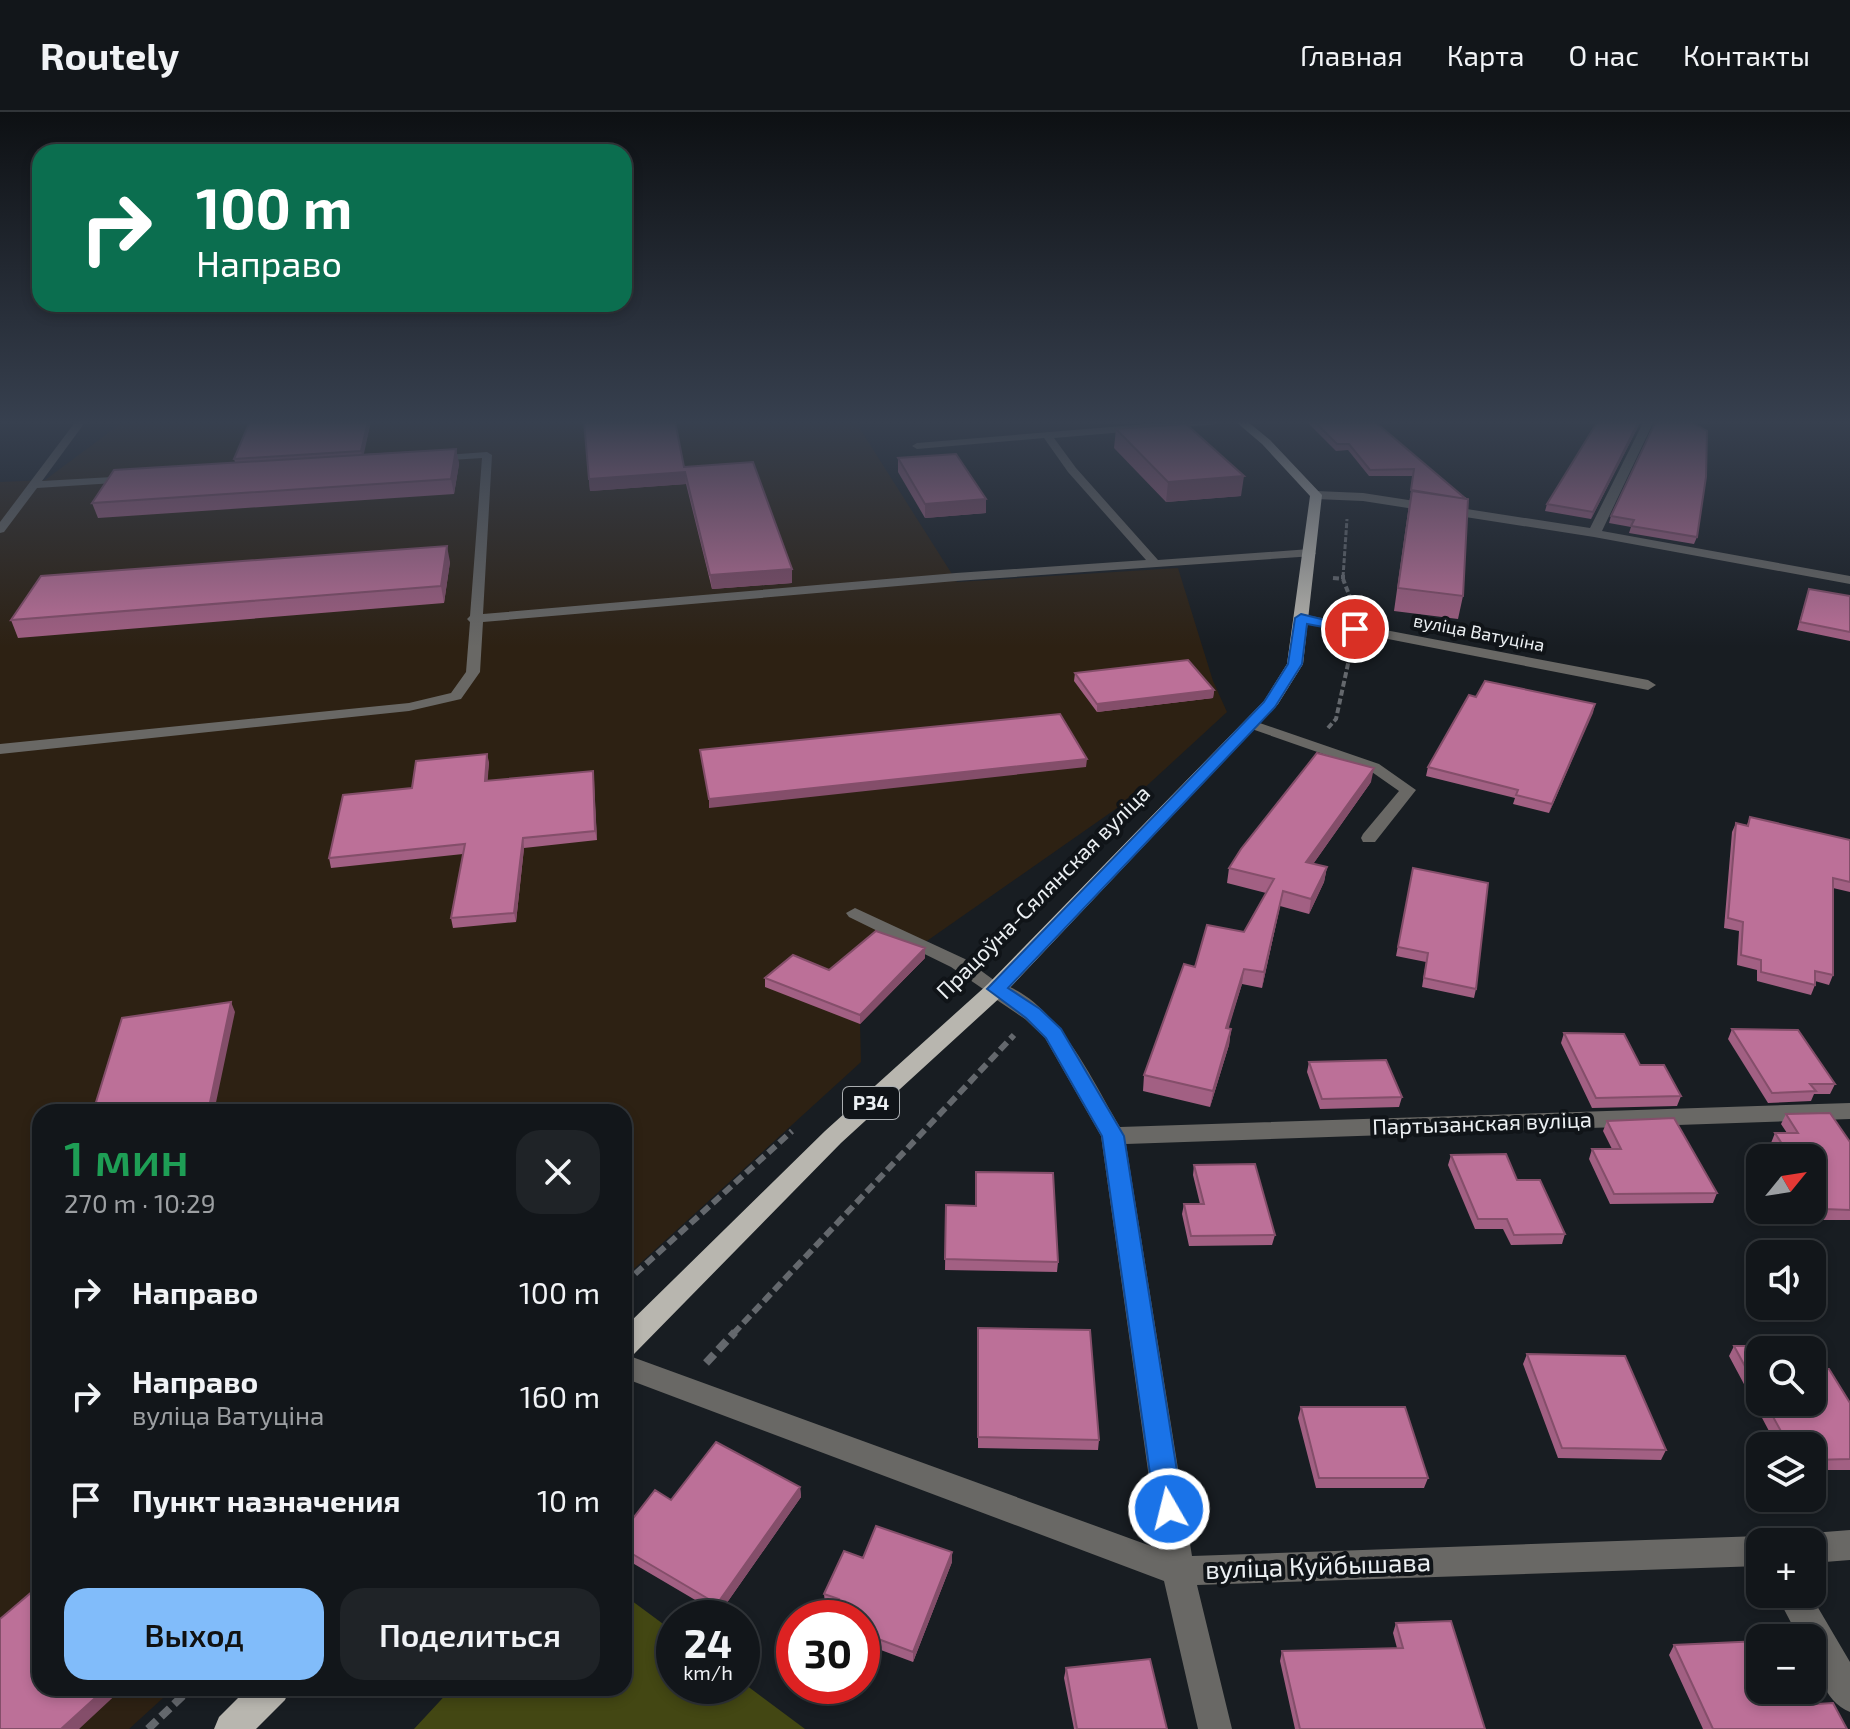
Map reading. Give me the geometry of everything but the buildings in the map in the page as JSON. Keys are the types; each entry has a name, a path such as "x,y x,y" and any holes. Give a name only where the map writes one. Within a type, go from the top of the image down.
{"main road":[{"name":"Працоўна-Сялянская вуліца","path":"632,1338 833,1137 996,989 1270,704 1295,664 1316,496"},
{"path":"231,1729 265,1696"}],"street":[{"path":"1350,496 1594,533 1850,580"},
{"path":"1594,533 1612,496"},
{"name":"вуліца Ватуціна","path":"1301,618 1648,685"},
{"path":"996,989 1033,1014 1054,1034 1113,1136 1178,1571 1215,1729"},
{"name":"Партызанская вуліца","path":"1113,1136 1850,1111"},
{"name":"вуліца Куйбышава","path":"632,1369 1178,1571 1746,1551"},
{"path":"1826,1547 1850,1545"},
{"path":"1800,1608 1850,1695"}],"lane":[{"path":"0,530 25,496"},
{"path":"0,749 409,707 456,696 473,672 484,496"},
{"path":"1096,496 1154,562"},
{"path":"474,619 1154,562 1310,553"},
{"path":"1251,724 1374,767 1408,790 1369,838"},
{"path":"855,913 958,963 996,989"}],"path":[{"path":"1307,576 1343,579 1354,608 1355,629 1336,719 1312,745"},
{"path":"683,1388 1033,1014"},
{"path":"632,1277 804,1120"},
{"path":"148,1729 183,1696"}],"shaded area":[{"path":"0,496 903,496 957,582 1178,568 1213,681 1227,712 1140,792 924,943 925,958 860,1024 861,1062 632,1271 632,1104 32,1104 32,1696 165,1696 129,1729 0,1729"}],"green space":[{"path":"632,1601 656,1619 656,1704 760,1704 760,1695 805,1729 414,1729 445,1696 632,1696"}],"route":[{"path":"1169,1509 1113,1136 1054,1034 1033,1014 996,989 1270,704 1295,664 1301,618 1355,629"}]}
